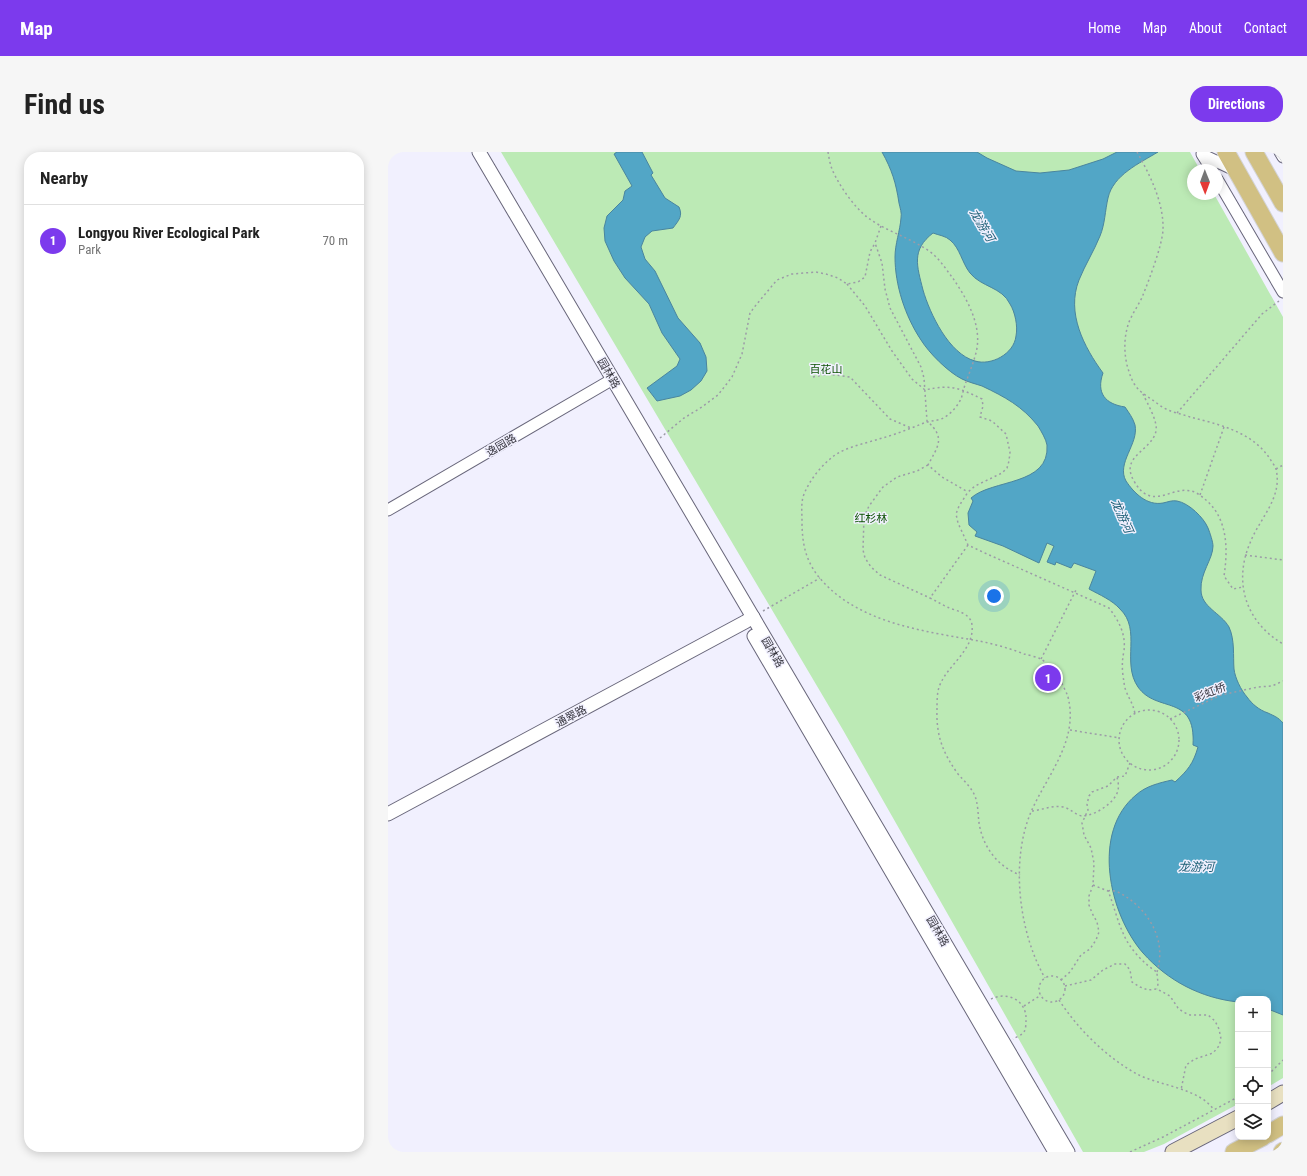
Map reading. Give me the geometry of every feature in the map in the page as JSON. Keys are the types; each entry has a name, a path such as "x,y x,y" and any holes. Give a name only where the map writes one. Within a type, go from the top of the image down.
{"main road":[{"path":"1226,152 1283,253"},
{"path":"1254,152 1278,187 1283,203"},
{"path":"1271,1100 1283,1093"},
{"path":"1173,1152 1235,1120"},
{"path":"1271,1132 1283,1125"},
{"path":"1235,1151 1256,1140"}],"street":[{"name":"园林路","path":"469,152 609,381 652,445 749,620 1068,1152"},
{"name":"园林路","path":"479,152 609,381 749,620 1055,1152"},
{"path":"1280,152 1283,158"},
{"path":"1202,154 1237,171"},
{"path":"1202,154 1208,164"},
{"path":"1223,189 1283,292"},
{"name":"逸园路","path":"388,510 609,381"},
{"name":"通翠路","path":"388,814 749,620"}],"path":[{"path":"828,152 832,169 855,205 866,216 931,252 942,263 967,300 972,312 977,336 977,347 960,402 949,414 942,419 927,421 911,428 840,452 827,462 810,481 803,498 802,535 805,550 810,564 831,590 870,615 919,630 1000,646 1041,659 1055,673 1063,685 1069,704 1070,730 1065,748 1032,811 1025,829 1020,875 1024,925 1037,963 1045,978"},
{"path":"1137,152 1146,167 1161,208 1163,231 1143,295 1128,324 1125,339 1125,354 1130,374 1135,386 1166,409 1224,426 1253,440 1266,453 1276,469 1277,484 1275,496 1268,512 1256,530 1250,543 1242,576 1246,603 1255,620 1269,634 1283,644"},
{"path":"847,284 858,282 865,277 870,252 875,243 881,225"},
{"path":"875,243 882,263 885,289 890,308 921,367 924,378 927,421 936,429 939,442 928,465 918,472 897,477 883,487 869,506 864,516 863,550 865,558 880,575 963,613 969,618 972,624 970,640 938,690 937,719 939,738 945,754 974,795 981,833 992,855 1009,871 1020,875"},
{"path":"652,445 684,418 718,395 732,377 742,354 750,313 777,280 792,274 816,272 838,278 847,284 865,306 892,351 912,378 925,390"},
{"path":"1177,413 1262,314 1283,292"},
{"path":"813,377 828,374 850,377 890,419 911,428"},
{"path":"925,390 937,387 954,387 982,399 983,406 980,417 992,421 1006,434 1010,452 1007,468 1002,473 975,486 968,492 956,514 958,523 968,545 1109,608 1116,617 1124,636 1124,650 1121,662 1126,691 1133,704 1135,714"},
{"path":"1143,393 1155,419 1156,430 1151,441 1138,453 1131,463 1130,471 1134,482 1144,493 1158,497 1180,491 1191,491 1200,495 1216,511 1224,528 1226,562 1224,576 1233,589 1243,587"},
{"path":"1200,495 1224,426"},
{"path":"928,465 942,477 968,492"},
{"path":"1276,469 1283,465"},
{"path":"930,598 968,545"},
{"path":"1246,556 1283,560"},
{"path":"749,620 820,578"},
{"path":"1041,659 1077,588"},
{"name":"彩虹桥","path":"1170,719 1221,696 1258,687 1272,686 1283,681"},
{"path":"1153,710 1162,713 1170,719 1176,727 1179,737 1178,747 1168,764 1159,768 1148,770 1138,768 1130,763 1124,756 1120,747 1122,728 1127,720 1135,714 1153,710"},
{"path":"1070,730 1120,738"},
{"path":"1061,980 1070,972 1081,955 1090,949 1099,932 1097,922 1089,905 1089,896 1093,885 1094,863 1091,848 1084,835 1082,823 1088,810 1087,804 1089,796 1092,792 1108,786 1117,777 1125,776 1130,763"},
{"path":"1032,811 1054,807 1064,807 1078,815 1084,816 1102,809 1118,793 1119,787 1117,777"},
{"path":"1093,885 1108,891 1112,890 1127,897 1140,908 1150,921 1155,930 1160,952 1160,963 1157,972 1157,989"},
{"path":"1108,891 1124,937 1151,969 1157,972"},
{"path":"1065,986 1091,980 1103,970 1115,964 1125,964 1130,970 1132,982 1148,990 1157,989 1170,996 1178,1008 1183,1012 1190,1015 1208,1015 1215,1021 1219,1029 1221,1039 1219,1046 1213,1053 1195,1059 1186,1064 1181,1090"},
{"path":"1054,976 1061,980 1065,986 1064,994 1059,1000 1050,1002 1043,998 1039,991 1040,984 1045,978 1054,976"},
{"path":"980,1004 997,996 1004,995 1012,997 1024,1006 1026,1016 1024,1032 1004,1046"},
{"path":"1024,1006 1041,995"},
{"path":"1059,1000 1069,1015 1091,1039 1124,1066 1138,1074 1193,1094 1210,1104 1214,1110"},
{"path":"1271,1072 1283,1060"},
{"path":"1130,1152 1163,1137 1235,1099"}],"green space":[{"path":"501,152 1190,152 1197,164 1187,164 1187,200 1217,200 1283,317 1283,1078 1271,1085 1271,996 1235,996 1235,1106 1164,1144 1144,1152 1083,1152 843,730"}],"water":[{"path":"616,152 642,152 653,173 651,175 665,198 679,207 679,220 673,228 652,231 645,237 641,247 645,259 655,271 678,318 700,343 706,357 707,371 701,381 691,390 680,396 657,401 647,388 677,366 680,359 662,333 649,304 625,278 614,261 605,241 604,228 607,216 623,200 625,191 632,186 614,154"},
{"name":"龙游河","path":"882,152 977,152 1016,171 1040,173 1069,170 1103,159 1117,152 1158,152 1128,170 1115,183 1111,190 1108,198 1102,231 1079,280 1076,292 1076,317 1079,329 1089,352 1103,373 1101,386 1104,396 1112,403 1125,407 1135,425 1134,439 1124,467 1126,481 1137,494 1146,501 1152,503 1172,501 1182,502 1196,512 1206,524 1213,546 1211,556 1202,578 1202,596 1204,601 1226,622 1229,627 1233,643 1234,669 1237,680 1243,691 1249,700 1256,706 1276,717 1283,723 1283,1015 1271,1010 1271,996 1235,996 1235,1002 1224,1000 1198,992 1174,980 1143,953 1131,937 1121,917 1114,896 1110,873 1109,851 1113,830 1122,811 1136,795 1148,787 1172,780 1175,782 1180,778 1192,762 1198,747 1193,745 1192,729 1188,718 1182,711 1155,700 1146,695 1138,687 1133,677 1131,667 1130,627 1126,617 1120,609 1106,598 1089,589 1096,571 1074,563 1071,568 1056,562 1055,565 1047,562 1054,546 1047,543 1039,563 1003,546 975,536 977,532 969,525 968,513 973,501 971,498 992,487 1030,475 1039,468 1045,458 1047,445 1038,426 1026,413 998,394 982,386 962,379 951,372 929,351 915,331 902,300 895,268 895,252 901,214 891,171","holes":["933,233 950,240 956,247 970,273 975,278 1002,294 1012,307 1015,315 1017,332 1011,348 1001,357 988,362 975,361 966,357 949,342 930,310 919,273 919,252 926,239"]}],"place":[{"name":"Longyou River Ecological Park","path":"1048,678"}],"park label":[{"name":"百花山","path":"826,369"},
{"name":"红杉林","path":"871,518"}]}
